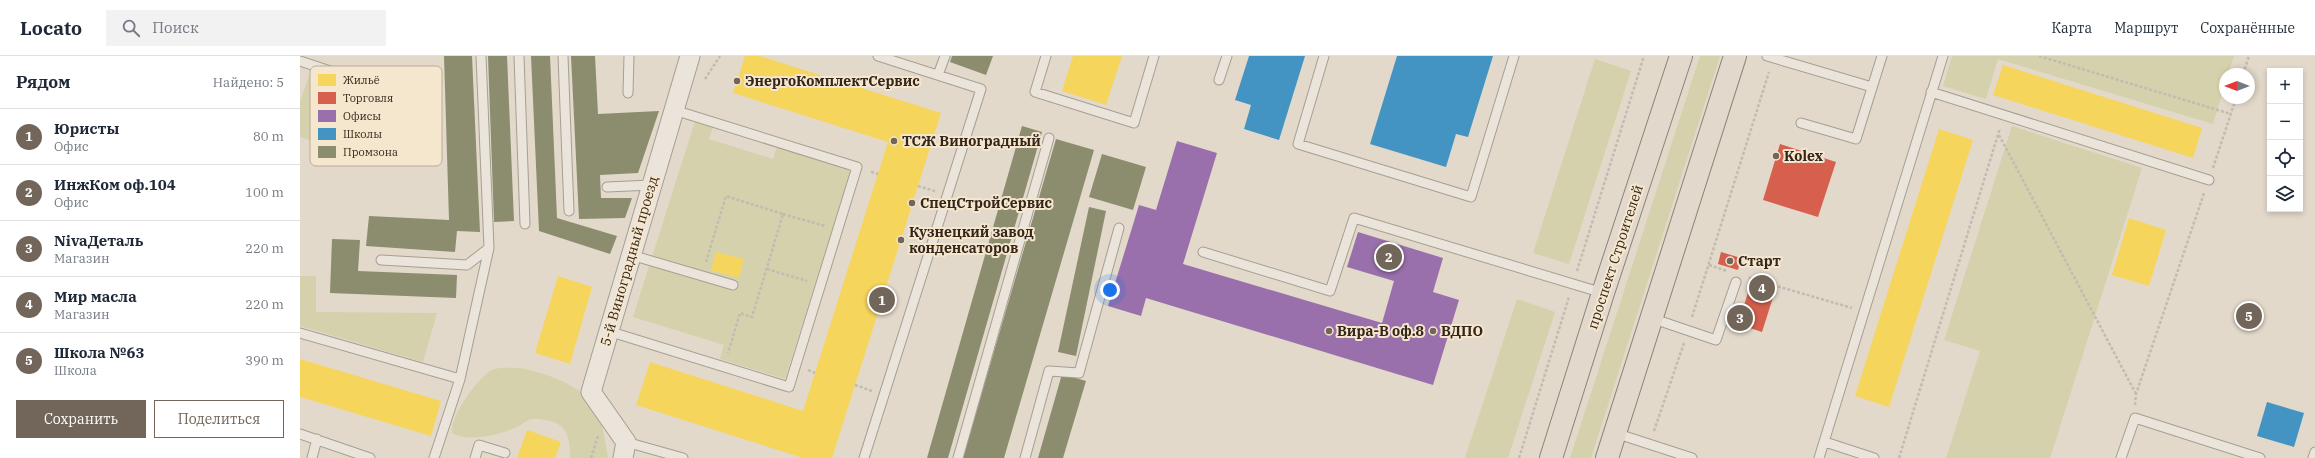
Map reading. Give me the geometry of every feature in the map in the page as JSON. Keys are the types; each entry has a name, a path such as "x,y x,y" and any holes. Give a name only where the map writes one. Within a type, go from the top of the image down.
{"main road":[{"name":"проспект Строителей","path":"1551,458 1602,293 1681,56"},
{"path":"1607,458 1734,56"}],"street":[{"name":"5-й Виноградный проезд","path":"624,450 591,392 690,56"}],"lane":[{"path":"434,458 460,379 489,248 481,56"},
{"path":"519,56 525,224"},
{"path":"563,56 569,211"},
{"path":"628,93 629,56"},
{"path":"864,458 981,89 881,56"},
{"path":"938,75 944,56"},
{"path":"1046,56 1035,92 1134,123 1154,56"},
{"path":"1219,80 1227,56"},
{"path":"1324,56 1298,144 1471,197 1514,56"},
{"path":"1801,123 1856,139 1882,56"},
{"path":"1820,458 1943,56"},
{"path":"1770,57 1872,87"},
{"path":"300,62 312,66"},
{"path":"1931,92 2209,180"},
{"path":"608,331 789,387 857,167 674,110"},
{"path":"958,458 1049,138"},
{"path":"606,187 652,185"},
{"path":"1203,252 1330,292 1354,218 1602,293"},
{"path":"1024,458 1049,371 1079,373 1118,228"},
{"path":"381,260 467,265 489,248"},
{"path":"631,255 732,285"},
{"path":"1651,318 1716,340 1736,282"},
{"path":"300,333 460,379"},
{"path":"2121,458 2135,418 2260,458"},
{"path":"1614,433 1692,458"},
{"path":"300,434 370,458"},
{"path":"312,458 317,439"},
{"path":"1825,442 1874,458"},
{"path":"475,458 479,445 505,453"},
{"path":"624,450 683,458"},
{"path":"2313,458 2315,452"}],"path":[{"path":"1519,458 1644,56"},
{"path":"2039,56 2231,114"},
{"path":"2245,68 2249,56"},
{"path":"1650,445 1709,265 1770,57"},
{"path":"2135,418 2136,394 2234,104"},
{"path":"1899,458 2004,114"},
{"path":"1998,134 2136,394"},
{"path":"702,276 726,196 838,230"},
{"path":"723,367 740,313 752,317 784,214"},
{"path":"1709,265 1731,272"},
{"path":"767,269 821,285"},
{"path":"1746,276 1864,312"}],"shaded area":[{"path":"1700,56 1720,56 1591,458 1570,458"},
{"path":"1952,56 2234,56 2230,68 2219,68 2219,104 2213,124 1998,59 1986,99 1943,86"},
{"path":"1595,59 1631,71 1569,264 1533,253"},
{"path":"310,73 310,140 300,137 300,102"},
{"path":"695,121 713,127 709,139 773,159 777,147 851,170 785,379 720,359 724,345 633,317"},
{"path":"2012,126 2142,168 2050,458 1946,458 1980,351 1944,340"},
{"path":"300,276 316,276 316,312 437,313 423,362 300,326"},
{"path":"1517,299 1555,312 1508,458 1465,458"},
{"path":"498,368 520,368 541,373 563,382 573,387 591,401 597,410 600,419 608,458 570,458 568,438 563,428 559,424 541,419 531,419 512,429 486,436 468,437 459,436 452,433 452,426 460,408 472,389 486,374"}],"building: Жильё":[{"path":"745,56 760,56 941,113 832,458 803,458 636,405 650,362 803,411 888,142 733,93"},
{"path":"1073,56 1122,56 1106,105 1062,91"},
{"path":"2003,65 2202,128 2193,158 1993,95"},
{"path":"1939,129 1973,140 1889,407 1855,396"},
{"path":"2129,218 2166,230 2149,286 2112,275"},
{"path":"716,252 744,259 739,278 711,270"},
{"path":"558,276 592,287 570,364 535,353"},
{"path":"300,359 441,401 431,436 300,397"},
{"path":"527,430 561,442 555,458 517,458"}],"building: Торговля":[{"path":"1780,144 1836,162 1818,217 1763,200"},
{"name":"Старт","path":"1721,252 1741,258 1738,270 1718,264"},
{"path":"1752,280 1776,288 1762,332 1738,324"}],"building: Офисы":[{"path":"1177,141 1217,153 1183,264 1382,323 1394,281 1347,267 1358,232 1443,258 1433,292 1459,300 1433,385 1146,298 1141,316 1108,306 1139,205 1156,210"}],"building: Школы":[{"path":"1249,56 1305,56 1279,140 1244,129 1251,105 1235,100"},
{"path":"1397,56 1493,56 1468,137 1456,134 1446,167 1370,144"},
{"path":"2267,402 2304,413 2294,447 2257,436"}],"building: Промзона":[{"path":"444,56 472,56 480,232 457,231 455,252 366,246 369,216 449,220"},
{"path":"488,56 507,56 514,221 494,222"},
{"path":"531,56 550,56 557,218 617,236 610,254 539,231"},
{"path":"571,56 595,56 598,114 659,111 638,173 600,175 601,198 632,198 625,218 579,219"},
{"path":"952,56 993,56 986,75 950,62"},
{"path":"1022,126 1042,132 948,458 927,458"},
{"path":"1056,139 1094,150 1004,458 963,458"},
{"path":"1102,154 1146,167 1133,210 1089,197"},
{"path":"1089,207 1106,211 1076,356 1058,352"},
{"path":"332,239 360,240 358,271 457,275 456,298 330,293"},
{"path":"1062,374 1086,381 1063,458 1038,458"}],"place":[{"name":"ЭнергоКомплектСервис","path":"737,81"},
{"name":"ТСЖ Виноградный","path":"894,141"},
{"name":"Kolex","path":"1776,156"},
{"name":"СпецСтройСервис","path":"912,203"},
{"name":"Кузнецкий завод конденсаторов","path":"901,240"},
{"name":"ИнжКом оф.104","path":"1389,257"},
{"name":"Старт","path":"1730,261"},
{"name":"Мир масла","path":"1762,288"},
{"name":"Юристы","path":"882,300"},
{"name":"Школа №63","path":"2249,316"},
{"name":"NivaДеталь","path":"1740,318"},
{"name":"Вира-В оф.8","path":"1329,331"},
{"name":"ВДПО","path":"1433,331"}]}
